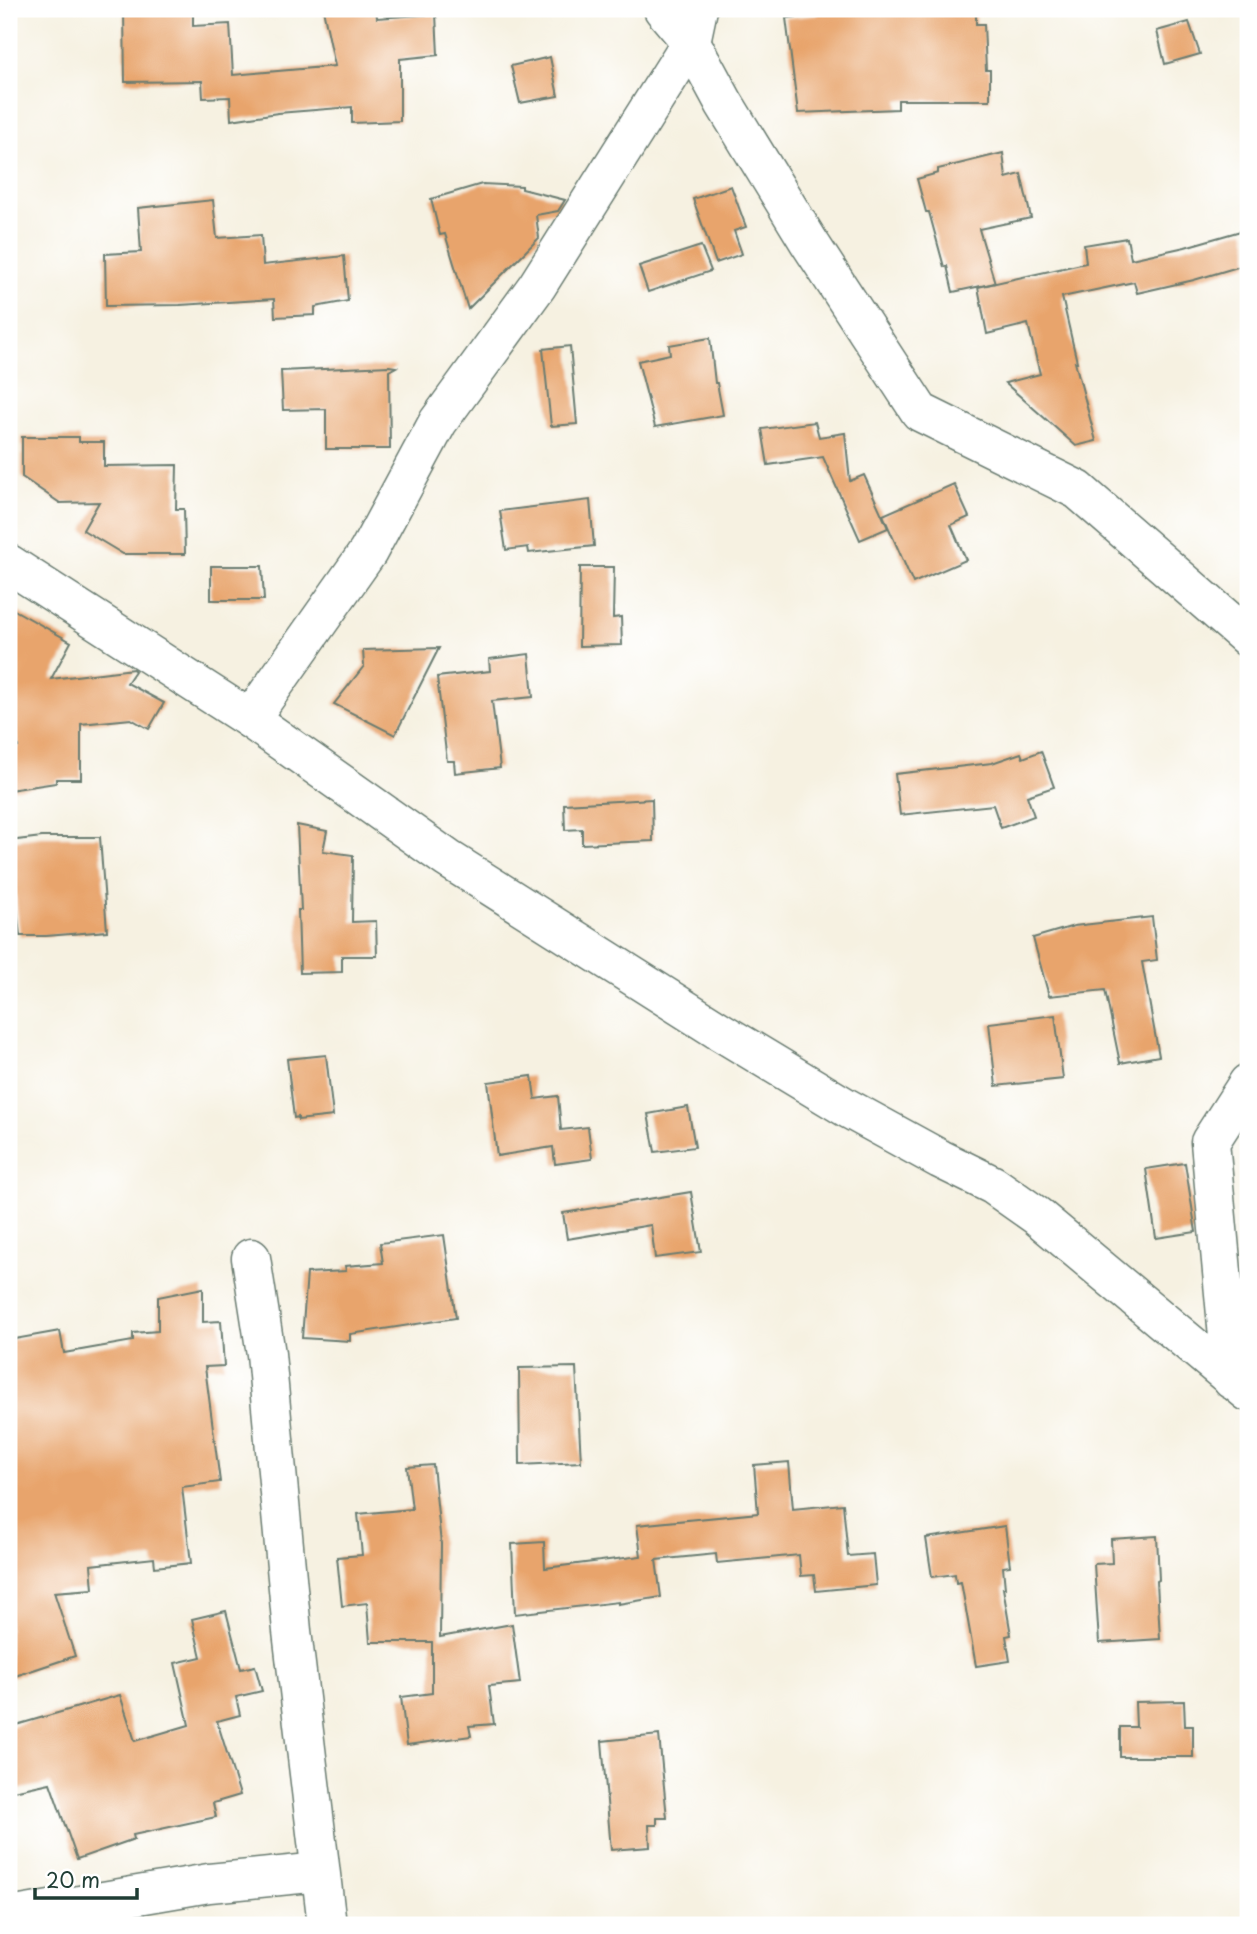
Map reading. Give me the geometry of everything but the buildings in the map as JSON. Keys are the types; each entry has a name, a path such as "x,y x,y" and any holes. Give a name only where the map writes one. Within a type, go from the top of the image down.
{"street":[{"path":"663,9 694,26 724,103 809,242 920,412 1079,490 1248,638"},
{"path":"250,719 368,552 438,422 537,286 694,26"},
{"path":"9,564 250,719 448,859 710,1025 847,1108 993,1185 1037,1216 1240,1386"},
{"path":"1240,1386 1210,1142 1248,1083"},
{"path":"251,1258 266,1354 292,1631 327,1925"},
{"path":"9,1917 209,1883 320,1872"}]}
